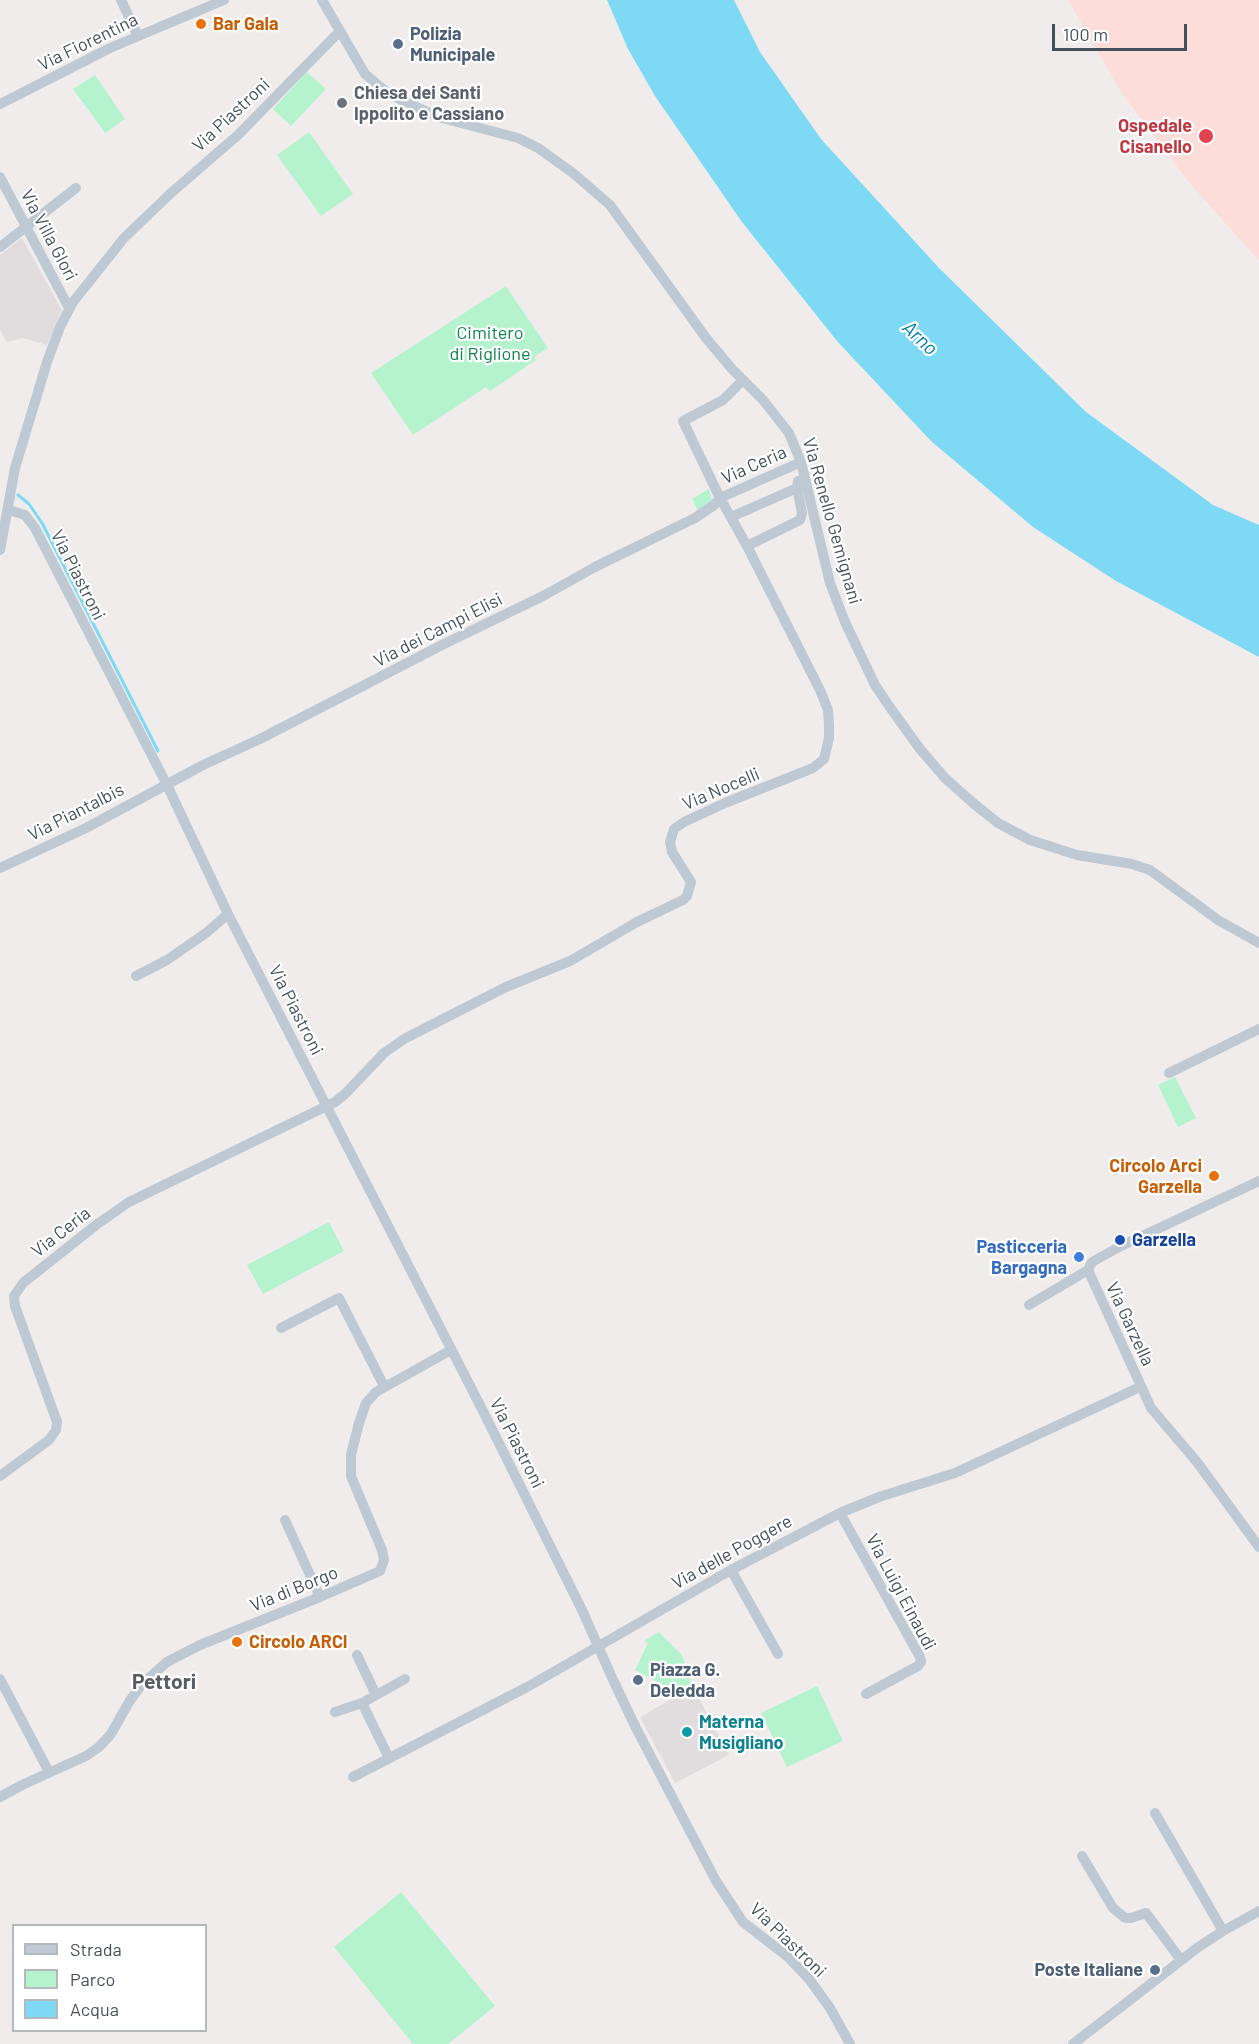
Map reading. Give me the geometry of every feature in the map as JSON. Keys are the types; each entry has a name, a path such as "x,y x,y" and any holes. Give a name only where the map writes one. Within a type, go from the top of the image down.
{"street":[{"path":"121,0 138,36"},
{"name":"Via Fiorentina","path":"0,105 92,57 224,0"},
{"name":"Via Renello Gemignani","path":"322,0 365,74 378,81 401,101 438,117 518,138 538,148 587,183 610,204 706,338 777,415 789,433 802,466 830,583 845,622 875,685 920,749 945,778 998,823 1030,840 1077,855 1132,864 1150,870 1218,920 1259,943"},
{"name":"Via Piastroni","path":"339,31 238,135 124,238 69,308 46,362 15,468 9,510 25,515 35,528 167,785 228,914 550,1544 614,1682 700,1852 731,1906 749,1929 788,1957 809,1979 830,2008 850,2044"},
{"name":"Via Villa Glori","path":"0,177 69,308"},
{"path":"0,247 76,188"},
{"name":"Via Nocelli","path":"327,1107 345,1094 384,1053 404,1039 506,987 570,961 637,922 683,900 687,896 691,882 672,852 670,842 674,829 725,803 813,768 824,759 829,738 825,701 747,546 720,498 683,421 723,400 743,380"},
{"path":"747,546 800,520 802,513 797,488 802,466"},
{"name":"Via Ceria","path":"720,498 802,466"},
{"path":"731,517 797,488"},
{"name":"Via dei Campi Elisi","path":"167,785 545,595 609,559 695,518 720,498"},
{"path":"0,550 9,510"},
{"name":"Via Piantalbis","path":"0,868 86,828 167,785"},
{"path":"136,976 167,960 206,933 228,914"},
{"path":"1169,1073 1259,1029"},
{"name":"Via Ceria","path":"0,1476 49,1440 56,1430 57,1422 15,1306 14,1296 23,1283 129,1202 327,1107"},
{"name":"Via Garzella","path":"1259,1181 1119,1247 1092,1262 1088,1270 1151,1408 1197,1462 1259,1547"},
{"path":"1029,1305 1088,1270"},
{"path":"281,1328 339,1298 384,1386"},
{"name":"Via di Borgo","path":"0,1797 99,1747 111,1734 142,1684 167,1662 200,1645 320,1598 374,1575 380,1570 383,1565 382,1550 353,1484 350,1463 363,1409 370,1398 384,1386 451,1350"},
{"name":"Via delle Poggere","path":"353,1777 529,1686 731,1569 840,1513 879,1497 955,1473 1140,1387"},
{"name":"Via Luigi Einaudi","path":"840,1513 921,1662 918,1666 866,1694"},
{"path":"285,1520 320,1598"},
{"path":"731,1569 778,1654"},
{"path":"357,1655 376,1695"},
{"path":"0,1679 49,1772"},
{"path":"335,1712 362,1703 405,1679"},
{"path":"362,1703 389,1758"},
{"path":"1155,1813 1223,1931"},
{"path":"1082,1856 1113,1908 1125,1917 1131,1918 1146,1913 1181,1960"},
{"path":"1073,2044 1181,1960 1223,1931 1259,1911"}],"shaded area":[{"name":"Ospedale Cisanello","path":"1068,0 1259,0 1259,261 1187,180 1121,92"},
{"path":"22,238 62,310 47,345 23,338 7,342 0,330 0,255"},
{"path":"693,1687 729,1755 675,1783 640,1717"}],"green space":[{"path":"307,72 326,89 291,126 273,109"},
{"path":"95,75 125,119 105,133 73,89"},
{"path":"309,132 353,194 321,216 277,155"},
{"name":"Cimitero di Riglione","path":"506,286 548,348 534,357 536,360 490,391 486,387 413,435 371,373"},
{"path":"709,489 712,500 698,511 692,499"},
{"path":"1175,1077 1196,1118 1178,1127 1158,1085"},
{"path":"329,1222 344,1251 263,1294 247,1265"},
{"path":"659,1632 682,1655 693,1687 672,1698 673,1690 635,1670 648,1643 644,1641"},
{"path":"817,1686 843,1741 787,1767 761,1713"},
{"path":"401,1892 495,2006 448,2044 413,2044 334,1947"}],"water":[{"name":"Arno","path":"607,0 734,0 760,52 821,139 939,268 1086,412 1213,505 1259,525 1259,657 1116,581 1033,527 931,441 837,341 742,222 655,96 628,49"}],"waterway":[{"path":"18,495 29,504 42,523 158,751"}],"place":[{"name":"Bar Gala","path":"201,24"},
{"name":"Polizia Municipale","path":"398,44"},
{"name":"Chiesa dei Santi Ippolito e Cassiano","path":"342,103"},
{"name":"Ospedale Cisanello","path":"1206,136"},
{"name":"Circolo Arci Garzella","path":"1214,1176"},
{"name":"Garzella","path":"1120,1240"},
{"name":"Pasticceria Bargagna","path":"1079,1257"},
{"name":"Circolo ARCI","path":"237,1642"},
{"name":"Piazza G. Deledda","path":"638,1680"},
{"name":"Materna Musigliano","path":"687,1732"},
{"name":"Poste Italiane","path":"1155,1970"}],"district":[{"name":"Pettori","path":"164,1682"}]}
